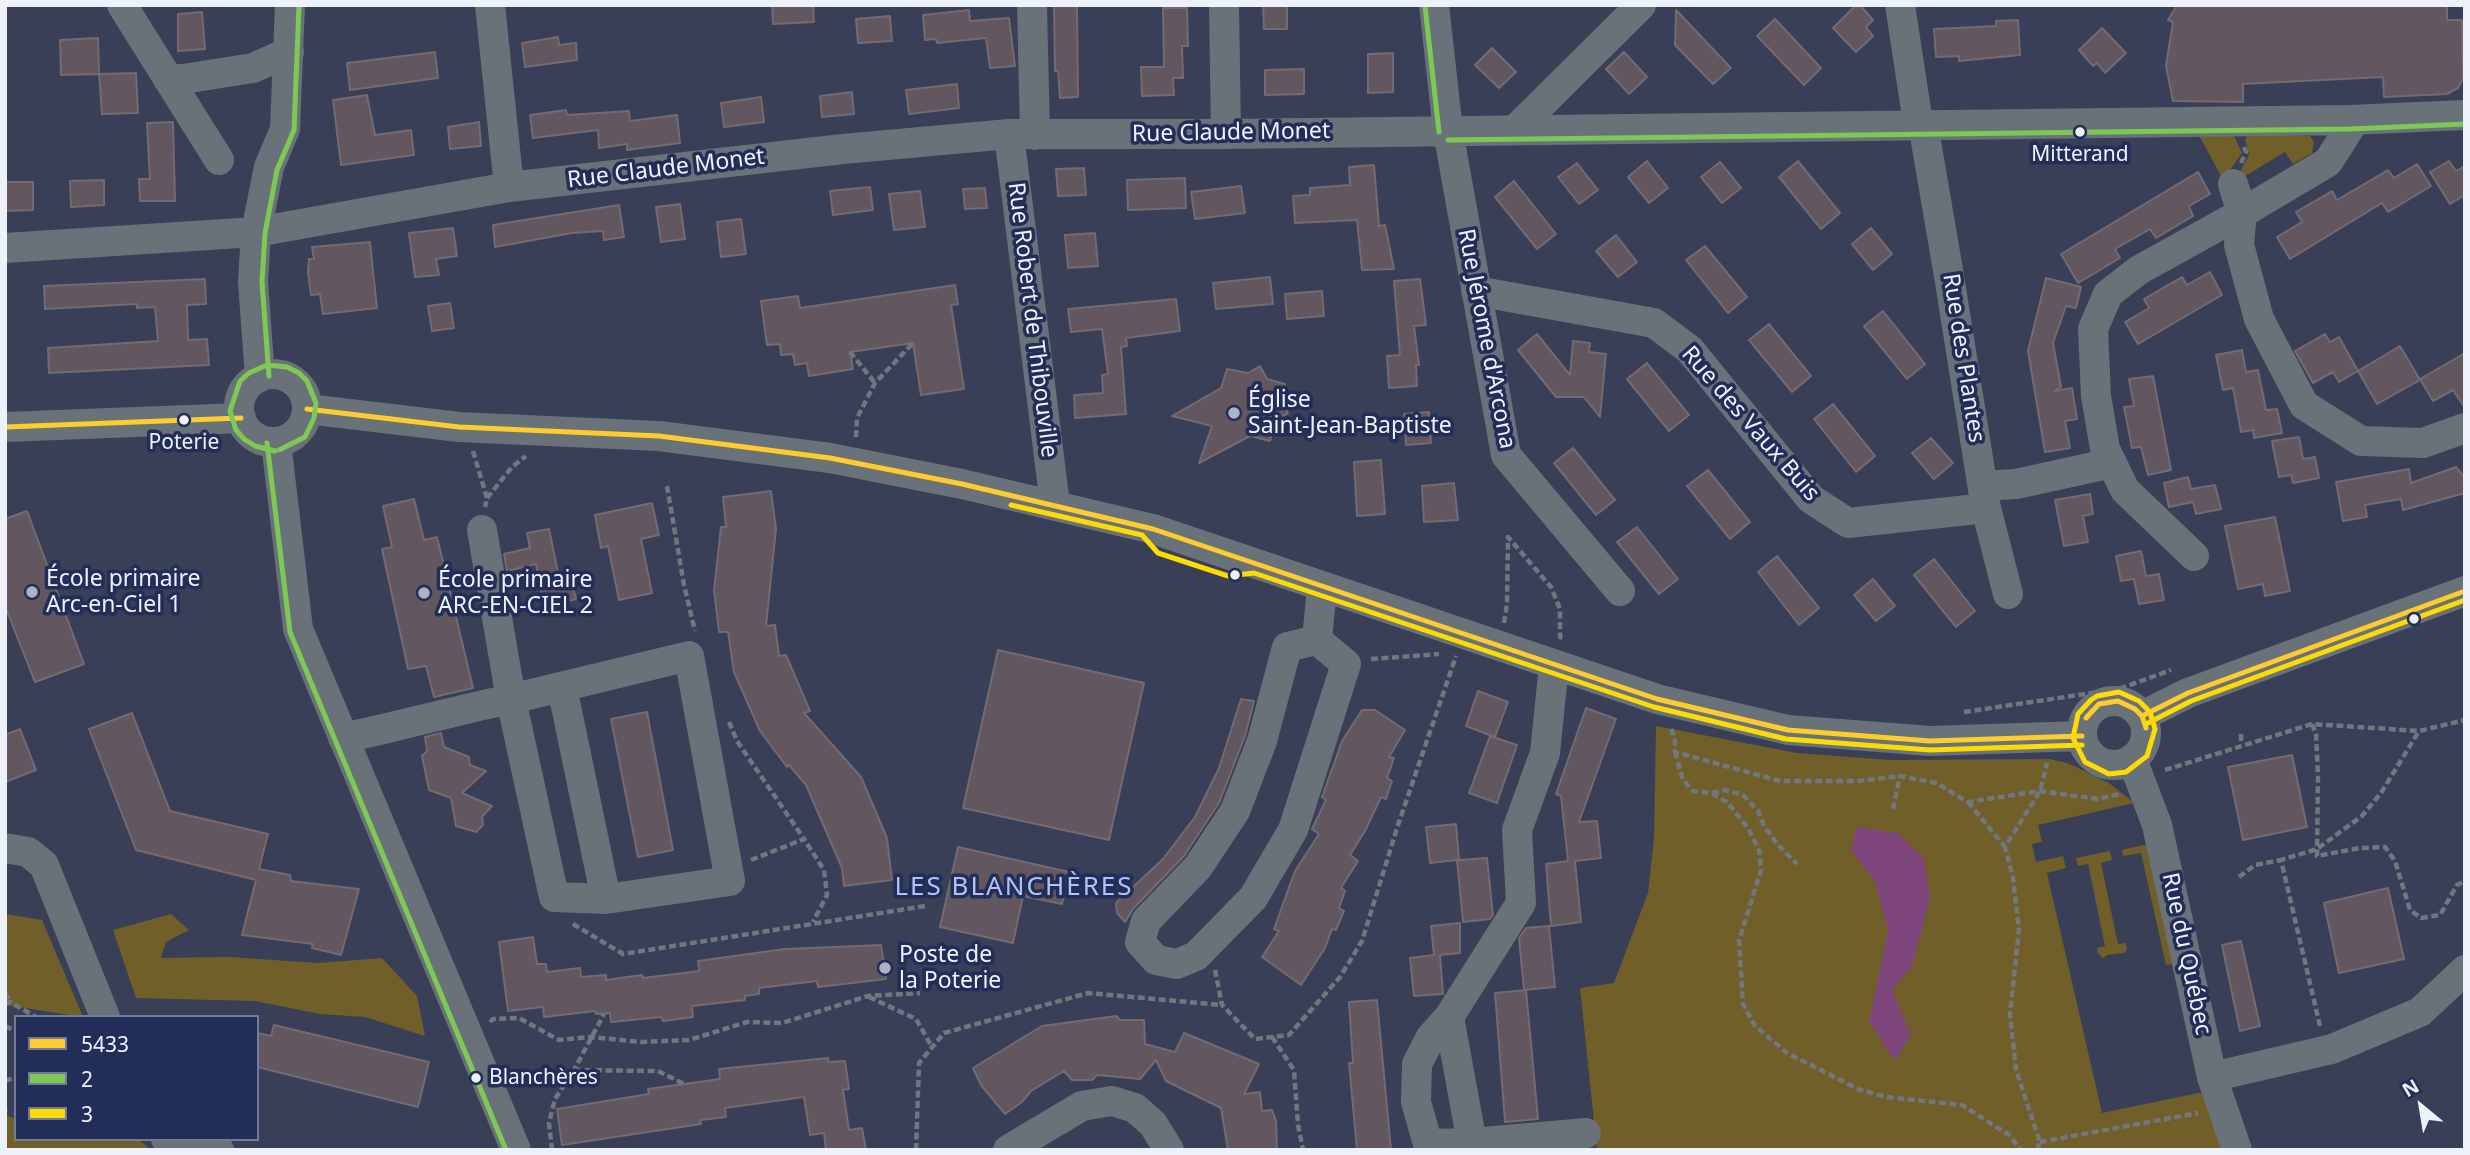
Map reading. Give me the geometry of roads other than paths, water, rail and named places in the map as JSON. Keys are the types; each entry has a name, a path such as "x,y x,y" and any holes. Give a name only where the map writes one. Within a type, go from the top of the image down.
{"street":[{"path":"122,5 219,160"},
{"path":"260,377 253,282 256,232 269,167 285,129 290,5"},
{"path":"490,5 509,187"},
{"name":"Rue Robert de Thibouville","path":"1032,5 1022,134 1055,505"},
{"path":"1224,5 1226,135"},
{"name":"Rue Jérome d'Arcona","path":"1434,5 1448,131 1506,455 1620,591"},
{"path":"1515,131 1640,5"},
{"name":"Rue des Plantes","path":"1899,5 1918,123 1925,136 1985,497 2008,594"},
{"path":"168,79 253,68 289,52"},
{"name":"Rue Claude Monet","path":"5,248 256,232 509,187 843,149 1022,134 1226,135 1918,123 2350,120 2465,115"},
{"path":"2194,556 2125,490 2105,449 2096,396 2093,329 2108,294 2139,270 2328,162 2349,129 2350,120"},
{"path":"2233,184 2242,213 2239,245 2259,319 2304,405 2361,441 2423,443 2465,428"},
{"name":"Rue des Vaux Buis","path":"1476,291 1654,323 1690,350 1811,499 1848,523 1985,497 2016,484 2112,463"},
{"path":"276,374 293,380 304,394 307,409 298,432 276,442 267,441 250,433 241,418 242,394 260,377 276,374"},
{"path":"307,409 466,427 660,436 854,462 1055,505 1147,527 1657,699 1788,730 1930,741 2082,736"},
{"path":"5,427 241,418"},
{"path":"276,442 298,628 516,1150"},
{"path":"343,738 511,699 562,687 689,656 730,881 606,899 554,897 511,699 482,530"},
{"path":"1317,640 1322,587"},
{"path":"2142,716 2188,693 2465,591"},
{"path":"1317,640 1346,664 1293,831 1253,898 1196,956 1177,964 1156,960 1140,942 1146,921 1198,867 1235,811 1262,741 1287,647 1317,640"},
{"path":"1554,665 1545,753 1517,830 1521,903 1449,1017 1431,1037 1417,1064 1416,1102 1426,1147 1586,1132"},
{"path":"562,687 606,899"},
{"path":"2109,701 2127,704 2142,716 2146,727 2145,740 2132,760 2122,764 2100,762 2091,755 2082,736 2082,726 2092,710 2109,701"},
{"name":"Rue du Québec","path":"2132,760 2157,825 2212,1077 2237,1150"},
{"path":"5,848 28,852 44,865 104,1015"},
{"path":"2212,1077 2325,1051 2420,1012 2465,970"},
{"path":"1449,1017 1472,1143"},
{"path":"1008,1150 1082,1106 1112,1101 1135,1108 1153,1124 1169,1150"},
{"path":"176,1141 219,1150"}],"place":[{"name":"Mitterand","path":"2080,132"},
{"name":"Église Saint-Jean-Baptiste","path":"1234,413"},
{"name":"Poterie","path":"184,420"},
{"name":"École primaire Arc-en-Ciel 1","path":"32,592"},
{"name":"École primaire ARC-EN-CIEL 2","path":"424,593"},
{"name":"Poste de la Poterie","path":"885,968"},
{"name":"Blanchères","path":"476,1078"}],"district":[{"name":"LES BLANCHÈRES","path":"1014,888"}]}
